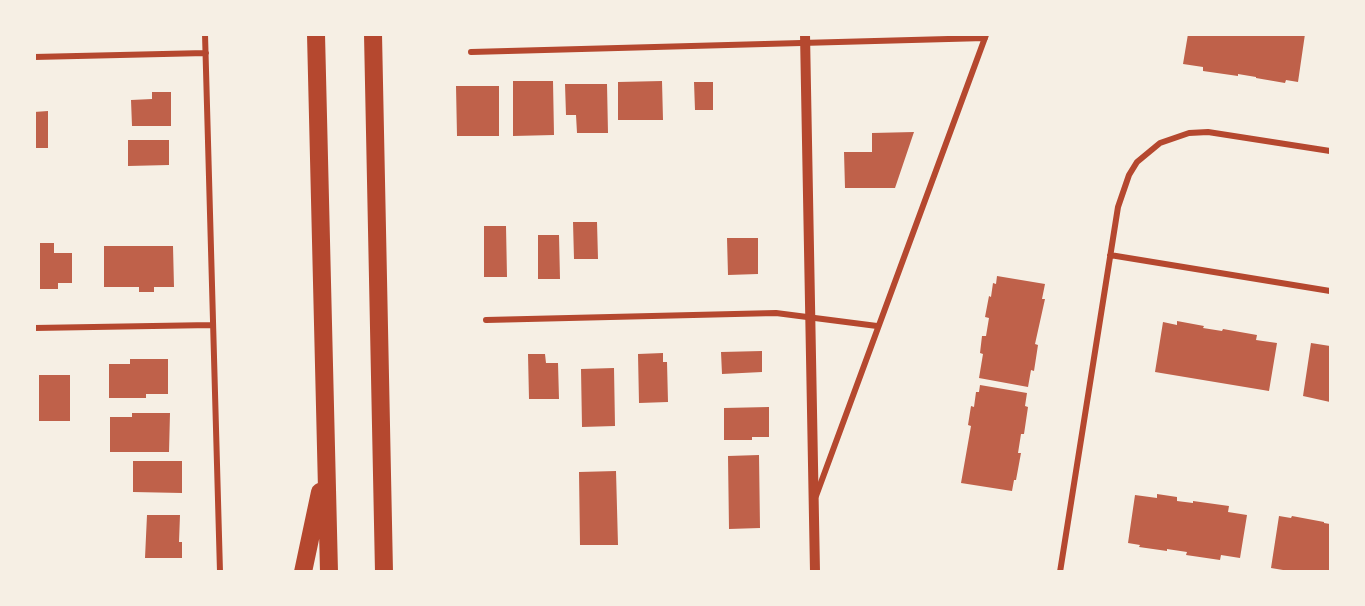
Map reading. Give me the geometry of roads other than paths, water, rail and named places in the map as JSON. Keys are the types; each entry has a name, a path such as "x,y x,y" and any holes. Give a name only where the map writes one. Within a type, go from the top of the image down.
{"highway":[{"path":"316,34 329,572"},
{"path":"373,34 384,572"},
{"path":"303,572 326,461"},
{"path":"383,537 397,572"}],"street":[{"path":"205,34 220,572"},
{"path":"471,52 805,38 985,36 813,504"},
{"path":"805,38 814,572"},
{"path":"34,57 206,53"},
{"path":"1060,572 1110,255 1123,191 1137,162 1148,152 1173,137 1189,133 1208,132 1330,151"},
{"path":"1110,255 1330,291"},
{"path":"486,320 776,313 811,316 877,327"},
{"path":"34,328 212,324"}]}
